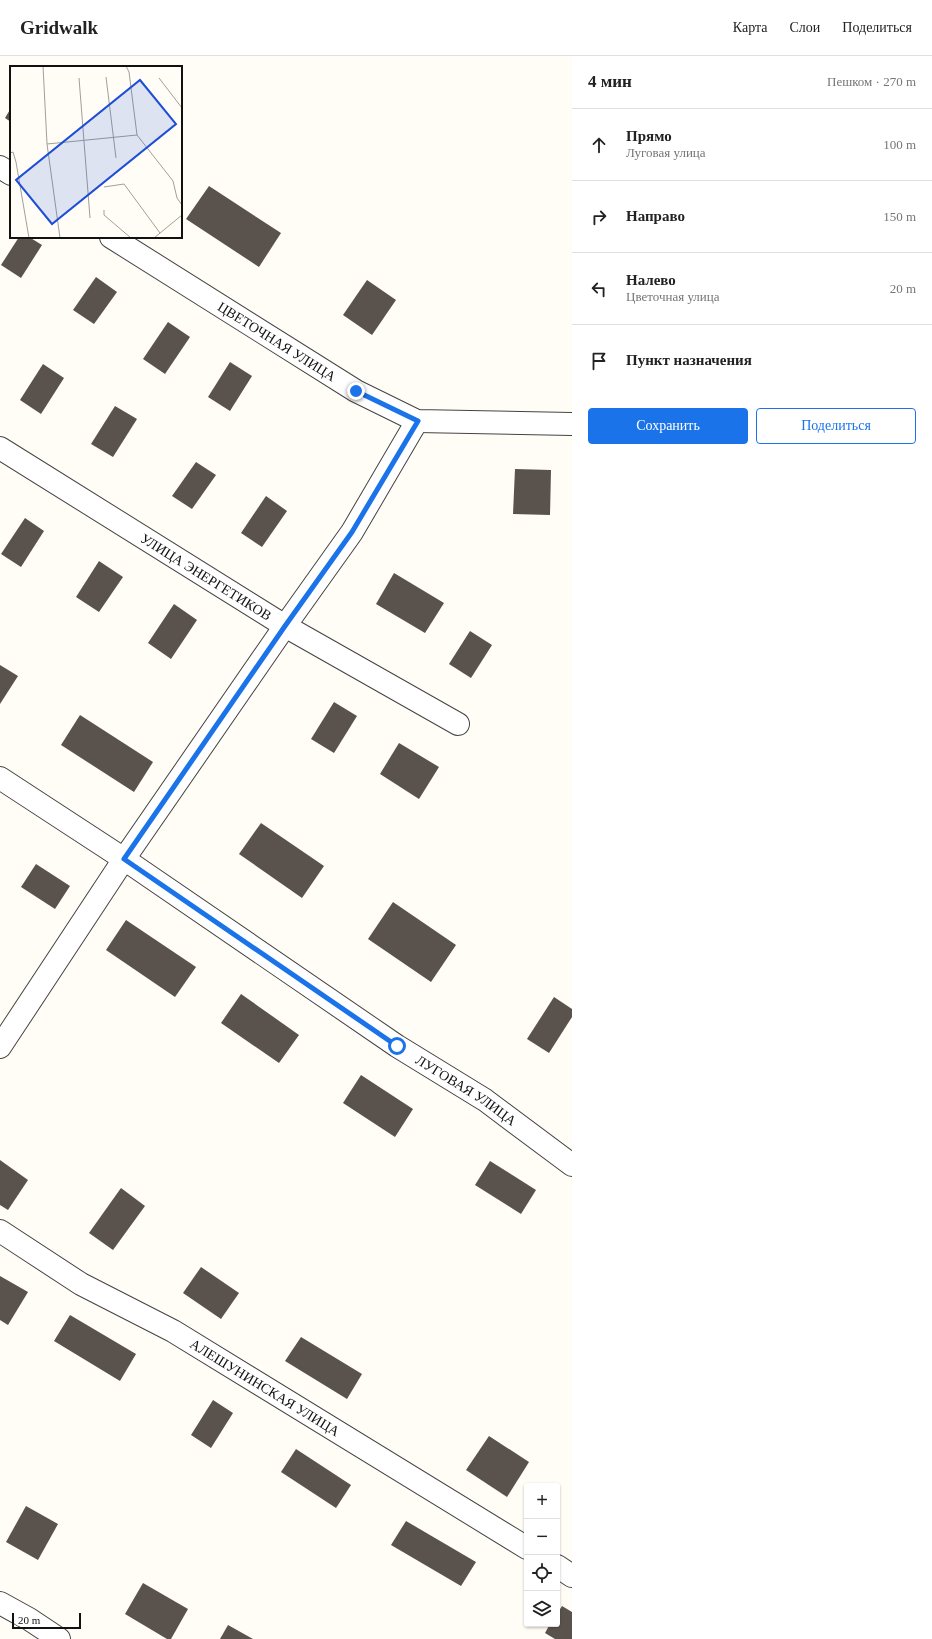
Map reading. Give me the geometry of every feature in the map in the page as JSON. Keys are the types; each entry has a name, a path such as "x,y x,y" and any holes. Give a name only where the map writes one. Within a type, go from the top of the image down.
{"street":[{"path":"0,167 10,173"},
{"name":"ЦВЕТОЧНАЯ УЛИЦА","path":"113,238 356,391 418,421 572,424"},
{"path":"0,1047 124,859 352,532 418,421"},
{"name":"УЛИЦА ЭНЕРГЕТИКОВ","path":"0,448 285,626 458,724"},
{"name":"ЛУГОВАЯ УЛИЦА","path":"0,778 124,859 397,1046 485,1100 572,1165"},
{"name":"АЛЕШУНИНСКАЯ УЛИЦА","path":"0,1231 82,1284 173,1331 524,1546"},
{"path":"560,1568 572,1576"},
{"path":"0,1603 29,1619 59,1639"}],"building":[{"path":"10,110 10,121 5,118"},
{"path":"209,186 281,233 259,267 186,219"},
{"path":"18,238 31,238 42,245 21,278 1,265"},
{"path":"96,277 117,292 94,324 73,310"},
{"path":"367,280 396,300 372,335 343,315"},
{"path":"168,322 190,337 165,374 143,359"},
{"path":"230,362 252,376 230,411 208,397"},
{"path":"43,364 64,378 41,414 20,400"},
{"path":"115,406 137,419 113,457 91,444"},
{"path":"196,462 216,475 192,509 172,496"},
{"path":"515,469 551,470 550,515 513,514"},
{"path":"266,496 287,511 262,547 241,533"},
{"path":"25,518 44,531 21,567 1,554"},
{"path":"99,561 123,577 99,612 76,597"},
{"path":"394,573 444,603 425,633 376,604"},
{"path":"174,604 197,620 171,659 148,643"},
{"path":"470,631 492,645 471,678 449,664"},
{"path":"0,665 18,676 0,704"},
{"path":"334,702 357,716 334,753 311,739"},
{"path":"80,715 153,762 134,792 61,745"},
{"path":"399,743 439,767 419,799 380,774"},
{"path":"261,823 324,866 302,898 239,854"},
{"path":"36,864 70,886 55,909 21,887"},
{"path":"393,902 456,945 431,982 368,939"},
{"path":"126,920 196,967 175,997 106,950"},
{"path":"241,994 299,1035 279,1063 221,1023"},
{"path":"554,997 572,1009 572,1017 549,1053 527,1039"},
{"path":"361,1075 413,1109 395,1137 343,1103"},
{"path":"0,1160 28,1180 8,1210 0,1205"},
{"path":"490,1161 536,1190 521,1214 475,1185"},
{"path":"121,1188 145,1206 113,1250 89,1233"},
{"path":"201,1267 239,1293 221,1319 183,1293"},
{"path":"0,1276 28,1292 8,1325 0,1320"},
{"path":"70,1315 136,1354 120,1381 54,1341"},
{"path":"301,1337 362,1374 347,1399 285,1361"},
{"path":"213,1400 233,1413 211,1448 191,1435"},
{"path":"489,1436 529,1462 507,1497 466,1470"},
{"path":"296,1449 351,1485 336,1508 281,1472"},
{"path":"26,1506 58,1524 38,1560 6,1542"},
{"path":"406,1521 476,1562 461,1586 391,1545"},
{"path":"143,1583 188,1609 171,1639 167,1639 125,1614"},
{"path":"562,1606 572,1612 572,1639 555,1639 545,1633 548,1627 560,1627 560,1609"},
{"path":"228,1625 253,1639 220,1639"}],"route":[{"path":"356,391 418,421 352,532 124,859 397,1046"}]}
